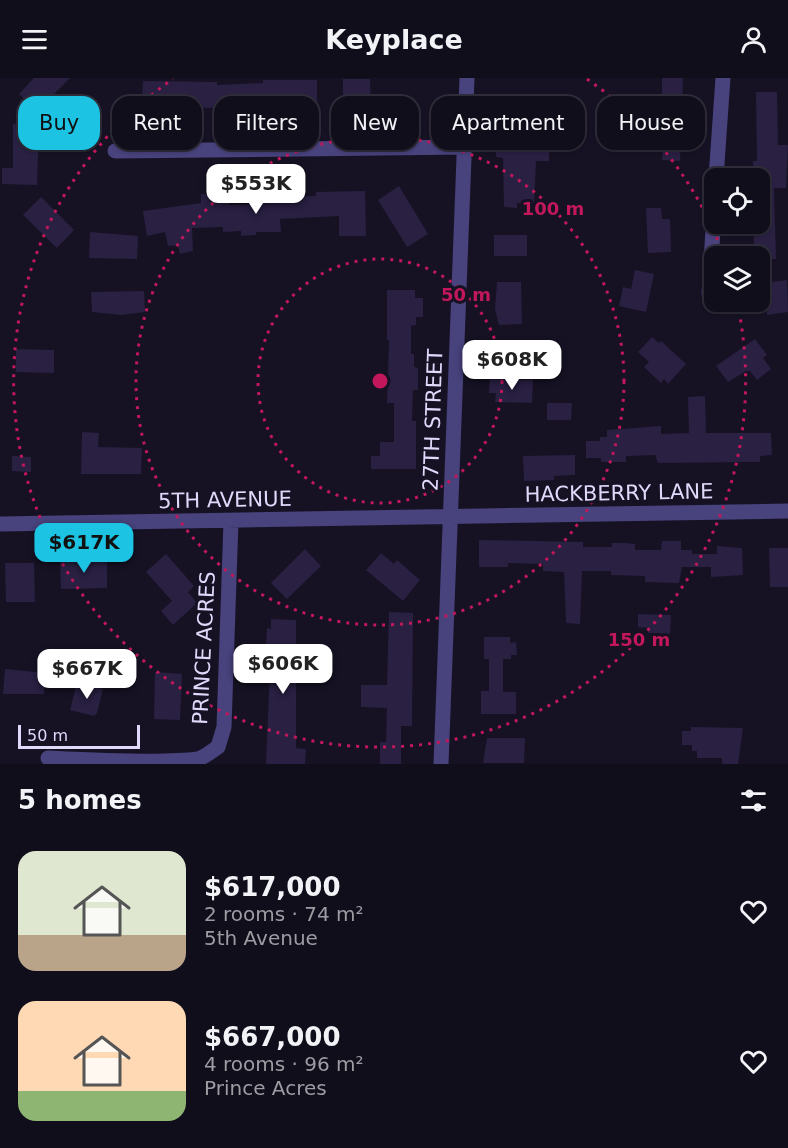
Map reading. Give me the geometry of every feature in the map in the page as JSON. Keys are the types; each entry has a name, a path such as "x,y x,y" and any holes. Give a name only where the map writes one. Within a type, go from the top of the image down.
{"street":[{"name":"27TH STREET","path":"466,96 467,78"},
{"path":"717,168 723,78"},
{"path":"115,151 431,147"},
{"name":"27TH STREET","path":"441,764 465,150"},
{"name":"HACKBERRY LANE","path":"451,516 788,511"},
{"name":"5TH AVENUE","path":"0,524 451,516"},
{"name":"PRINCE ACRES","path":"48,758 140,763 179,762 200,759 218,747 224,727 231,521"}],"building":[{"path":"34,78 70,78 52,96 21,96 19,94"},
{"path":"662,78 683,78 682,96 662,96"},
{"path":"343,79 370,79 371,96 343,96"},
{"path":"263,80 317,80 317,96 214,96 214,108 202,108 202,96 142,96 143,81 217,82 217,85 263,83"},
{"path":"756,92 777,92 778,145 788,145 786,188 774,188 776,259 770,259 770,246 754,245 754,234 770,234 770,168 753,168 753,161 757,161"},
{"path":"13,124 18,124 18,150 38,150 37,185 2,184 2,168 13,168"},
{"path":"496,150 549,150 549,161 536,161 534,203 517,203 517,208 504,207 503,158 496,157"},
{"path":"663,150 680,150 680,161 662,160"},
{"path":"399,186 428,234 407,247 378,200"},
{"path":"365,191 366,236 339,236 339,216 280,219 281,232 256,232 256,235 241,236 241,231 223,232 223,227 192,228 193,251 180,254 178,245 168,246 165,232 147,236 143,211 201,203 201,194 228,193 229,205 259,204 259,193 284,193 284,197 316,196 316,192"},
{"path":"41,197 74,230 57,248 23,215"},
{"path":"646,208 661,208 662,219 670,219 671,252 648,253"},
{"path":"90,232 138,236 137,259 89,258"},
{"path":"494,235 527,235 527,256 494,256"},
{"path":"635,270 654,274 646,312 619,306 623,287 631,289"},
{"path":"787,280 788,312 767,315 767,312 770,312 770,282"},
{"path":"497,282 521,282 522,324 499,325 495,309"},
{"path":"387,290 415,290 415,298 423,298 423,317 416,317 416,325 411,326 411,354 414,354 414,367 418,368 418,390 413,390 412,421 416,421 416,469 371,469 371,456 380,456 380,442 394,442 394,403 387,403 389,340 387,340"},
{"path":"144,291 145,312 121,315 92,312 91,292"},
{"path":"652,337 659,343 661,341 686,364 668,384 664,379 661,383 644,367 649,362 638,352"},
{"path":"755,339 767,355 763,358 771,369 757,380 750,371 746,371 728,382 716,366"},
{"path":"16,349 54,350 54,373 16,372"},
{"path":"490,379 533,380 532,403 495,402 496,393 489,393"},
{"path":"705,396 706,433 771,433 772,455 760,456 760,462 658,463 655,455 626,456 626,462 601,462 601,458 586,458 586,441 600,441 600,437 607,437 607,430 661,426 661,434 689,433 688,397"},
{"path":"547,403 572,403 571,420 547,420"},
{"path":"82,432 99,433 98,447 142,448 141,474 81,474"},
{"path":"575,455 575,475 554,476 554,480 524,481 523,456"},
{"path":"12,456 31,457 31,472 12,471"},
{"path":"479,540 583,542 583,547 612,547 612,543 625,543 635,544 635,550 661,550 662,541 681,541 681,550 692,550 692,554 717,554 717,546 742,548 743,575 711,577 711,567 682,567 679,583 645,582 645,576 611,575 611,571 582,571 580,624 566,623 564,572 543,571 543,564 508,563 508,567 479,567"},
{"path":"769,548 788,548 788,587 770,587"},
{"path":"305,549 321,566 287,599 271,583"},
{"path":"381,553 394,564 397,560 420,580 403,601 366,570"},
{"path":"166,554 194,586 188,592 197,603 173,625 161,611 172,601 146,572"},
{"path":"107,560 107,588 61,589 60,561"},
{"path":"5,563 34,563 35,602 6,602"},
{"path":"389,612 413,613 412,726 401,726 401,764 380,764 380,742 386,742 387,708 361,707 361,685 387,685"},
{"path":"638,614 671,615 670,634 648,633 648,628 638,627"},
{"path":"271,619 296,620 296,748 306,749 305,764 266,764 271,645 266,645 267,628 271,629"},
{"path":"484,637 510,637 510,643 516,642 517,655 511,655 511,659 503,659 503,692 516,692 516,714 481,714 481,691 489,691 489,659 484,659"},
{"path":"5,669 45,673 44,694 3,694"},
{"path":"155,672 182,674 180,720 154,719"},
{"path":"77,683 103,689 97,713 94,716 70,710"},
{"path":"691,727 743,728 738,764 722,764 722,758 697,758 697,751 692,751 692,745 682,745 682,731 691,731"},
{"path":"487,738 525,738 524,763 483,763"}]}
